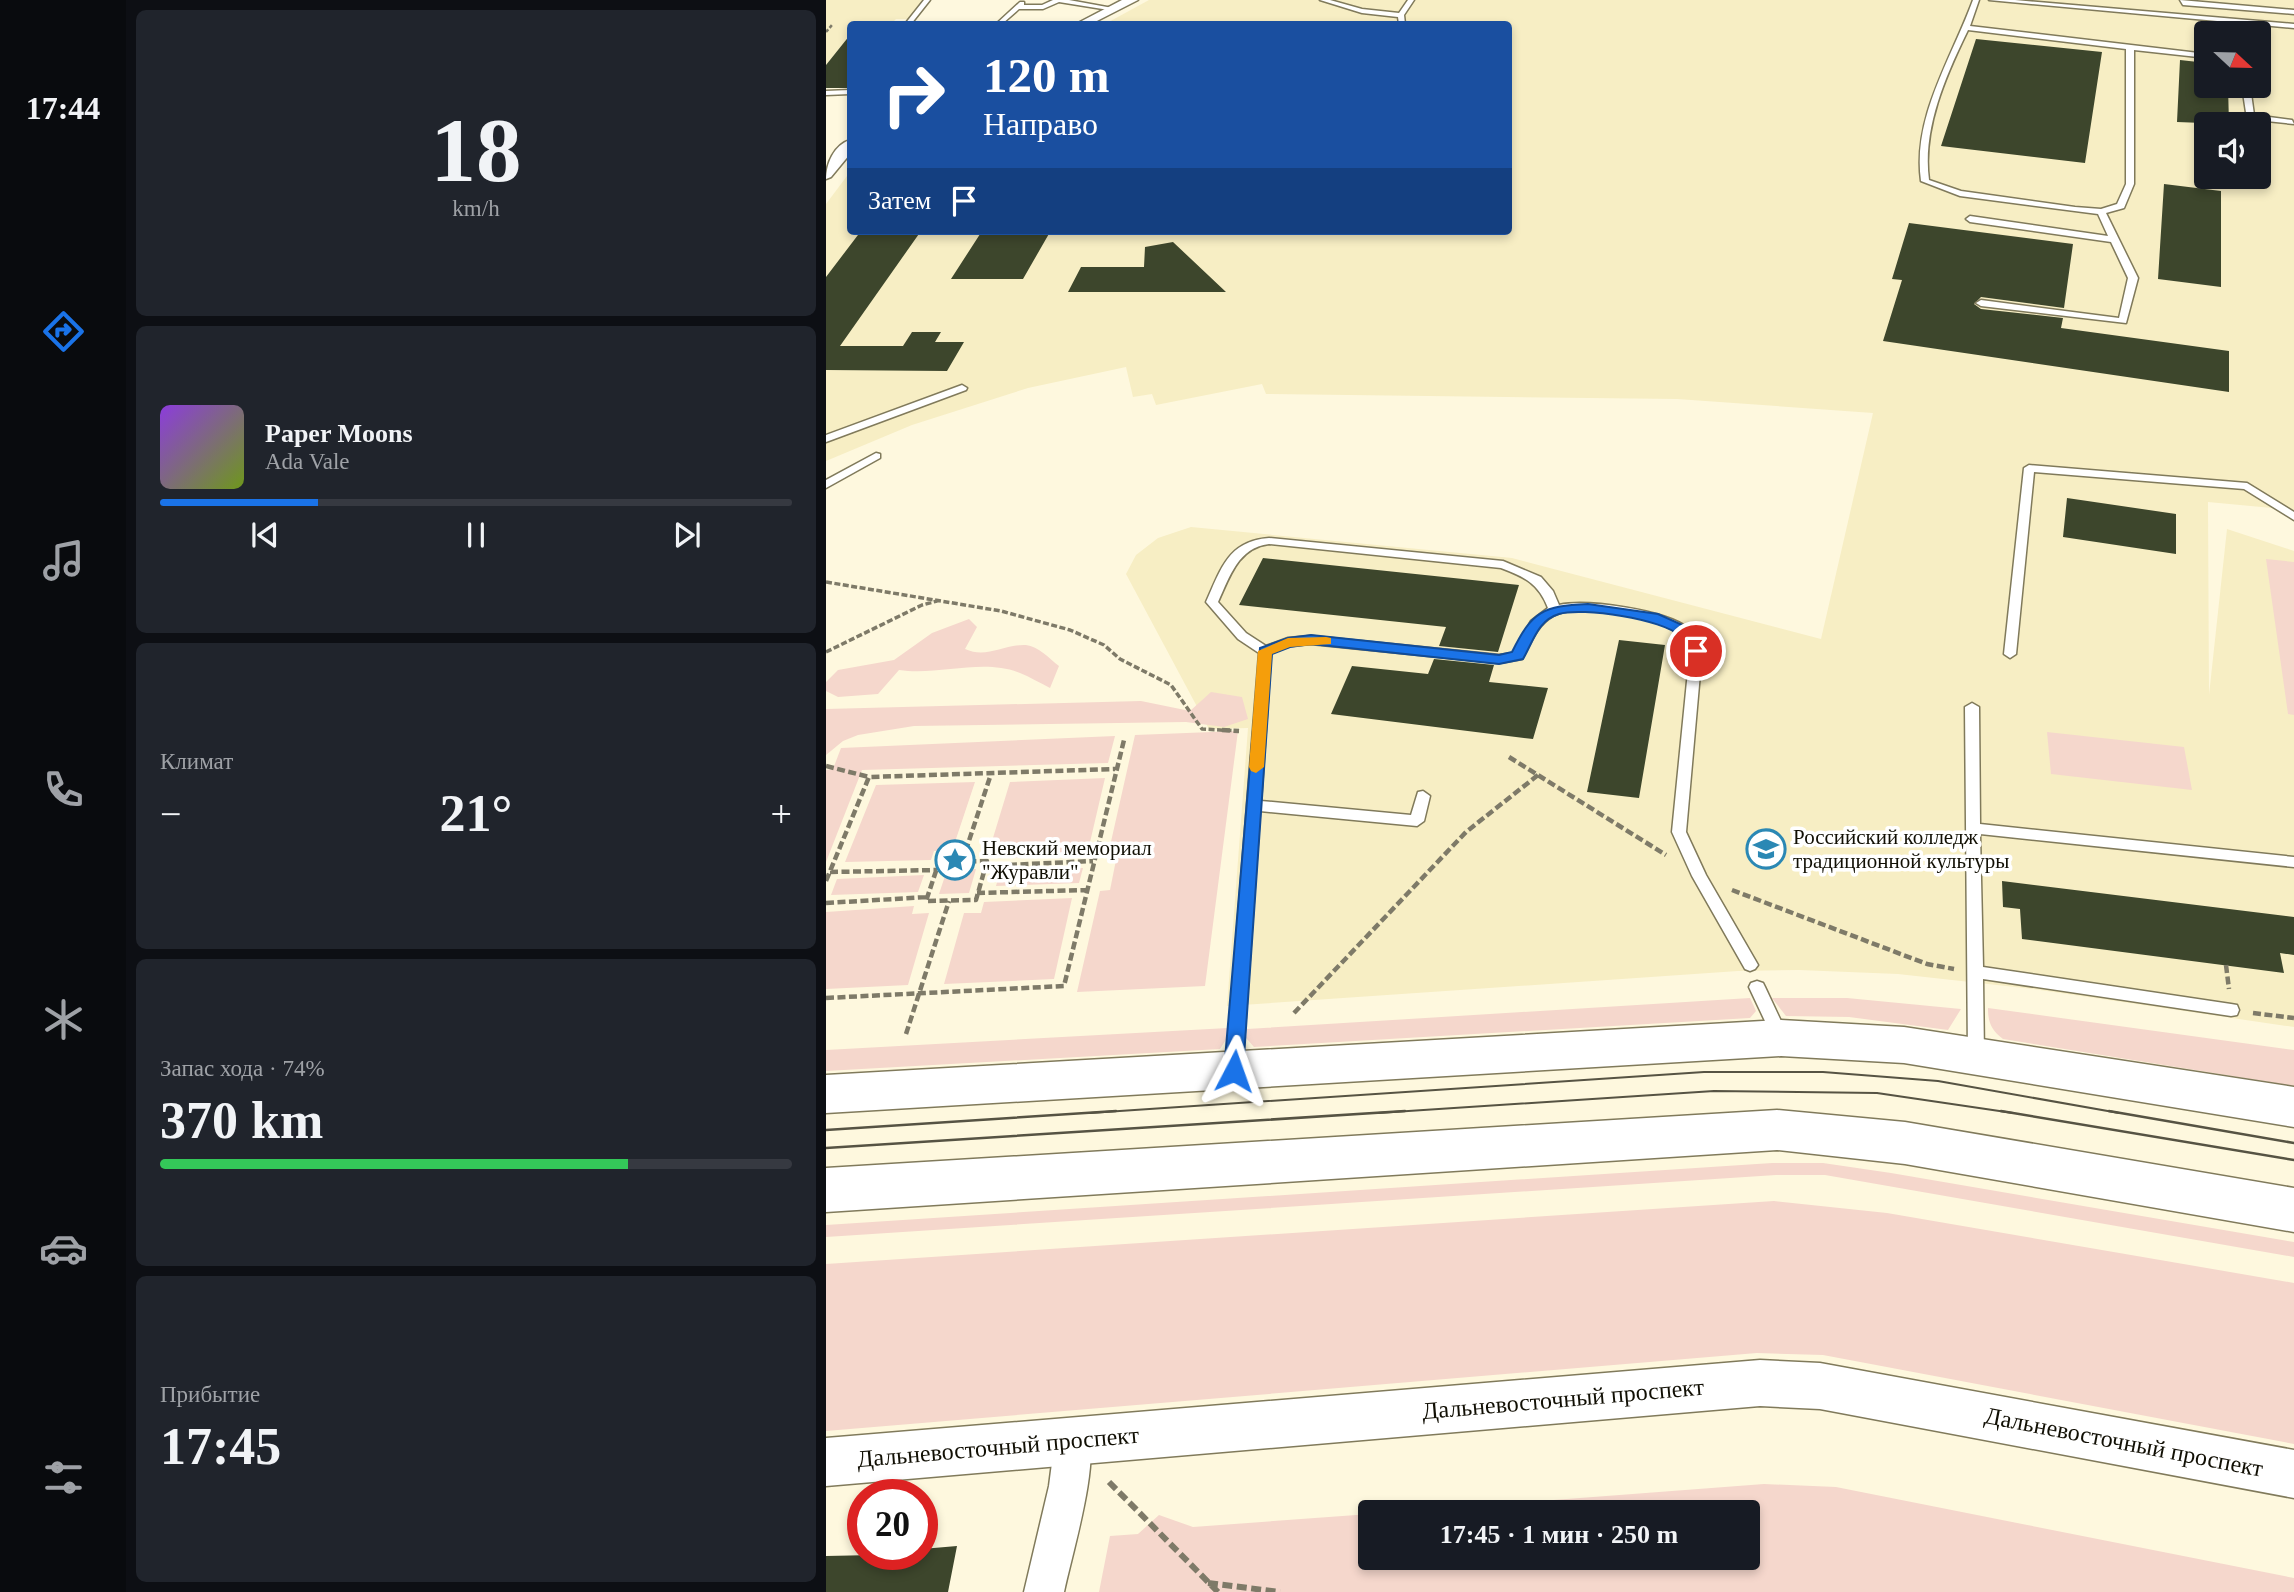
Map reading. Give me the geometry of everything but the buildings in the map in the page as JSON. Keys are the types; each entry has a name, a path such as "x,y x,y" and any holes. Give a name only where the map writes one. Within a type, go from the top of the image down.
{"main road":[{"path":"826,1094 1782,1038 1904,1045 2294,1107"},
{"path":"826,1191 1777,1130 1905,1143 2294,1210"}],"street":[{"path":"1089,21 1132,0"},
{"path":"826,174 847,149"},
{"name":"Дальневосточный проспект","path":"826,1462 1760,1383 1820,1386 2294,1475"},
{"path":"1044,1592 1068,1486 1074,1440"}],"lane":[{"path":"910,21 927,0"},
{"path":"1002,21 1026,0"},
{"path":"1323,0 1362,11 1401,15"},
{"path":"1402,21 1401,15 1411,0"},
{"path":"1976,0 1929,117 1921,167 1925,181 1960,193 2101,212 2121,206 2130,184 2130,50"},
{"path":"1992,0 2294,26"},
{"path":"2183,0 2183,3 2294,12"},
{"path":"2265,0 2266,10"},
{"path":"1017,7 1043,7 1056,1 1115,9"},
{"path":"1966,28 2194,59"},
{"path":"2130,50 2194,55"},
{"path":"826,93 847,92"},
{"path":"2247,98 2249,117 2292,122"},
{"path":"1981,303 2123,321 2133,278 2101,212"},
{"path":"1970,219 2115,240"},
{"path":"826,439 962,388"},
{"path":"826,485 876,456"},
{"path":"2010,654 2029,468 2247,486 2294,517"},
{"path":"1265,651 1242,636 1212,602 1236,552 1255,541 1503,565 1527,573 1547,588 1555,610"},
{"path":"1265,651 1288,642 1311,640 1499,659 1518,656 1532,625 1555,610 1588,608 1653,617 1684,632 1696,651 1679,832 1699,876 1751,965"},
{"path":"1234,1071 1265,651"},
{"path":"1972,707 1976,1056"},
{"path":"1254,805 1416,821 1423,796"},
{"path":"1973,828 2294,862"},
{"path":"1976,972 2231,1010"},
{"path":"1756,987 1782,1038"}],"path":[{"path":"826,32 832,25"},
{"path":"826,582 1001,611 1082,635 1171,685 1202,729 1239,730"},
{"path":"826,652 922,605 941,600"},
{"path":"826,998 1064,986 1124,740"},
{"path":"1509,757 1699,876 1927,964 1976,972"},
{"path":"826,766 869,777 1115,769"},
{"path":"962,862 991,774"},
{"path":"1294,1013 1466,832 1538,775"},
{"path":"826,881 869,777"},
{"path":"987,861 976,900 926,901 939,862 962,862 987,861"},
{"path":"985,866 1093,861"},
{"path":"830,872 937,870"},
{"path":"977,893 1086,890"},
{"path":"826,903 928,897"},
{"path":"906,1034 949,901"},
{"path":"1109,1482 1219,1592"},
{"path":"1208,1583 1280,1592"}],"shaded area":[{"path":"826,0 923,0 909,19 847,21 847,39 826,65"},
{"path":"1149,0 2294,0 2294,510 2208,502 2209,695 2227,529 2294,551 2294,1027 2033,989 1898,974 1799,970 1738,971 1227,1006 1248,728 1209,729 1126,574 1136,555 1158,538 1191,527 1512,558 1821,639 1873,413 1677,399 1266,394 1262,384 1156,405 1152,394 1133,397 1126,367 1028,388 912,425 826,461 826,204 847,176 847,235 1512,235 1512,21 1110,21"},
{"path":"2266,559 2294,562 2294,715 2288,714"},
{"path":"969,619 977,627 965,649 988,652 1018,645 1035,648 1059,666 1050,688 1006,669 976,667 929,671 899,670 878,694 838,697 826,691 826,682 838,670 894,660 932,633"},
{"path":"1211,692 1242,697 1248,719 1224,727 1186,722 914,726 858,735 843,741 826,755 826,709 1141,701 1190,711"},
{"path":"1238,731 1205,986 1077,992 1100,891 1110,890 1117,855 1108,855 1135,735"},
{"path":"2047,732 2184,747 2192,790 2051,774"},
{"path":"1115,736 1108,763 862,770 826,862 826,770 833,769 841,748"},
{"path":"1105,778 1087,855 1004,858 1006,850 989,851 1010,782"},
{"path":"975,782 952,851 934,851 931,860 845,862 876,785"},
{"path":"1083,868 1079,883 996,886 1000,871"},
{"path":"976,869 969,893 939,894 947,870"},
{"path":"924,875 918,892 831,895 837,879"},
{"path":"1072,898 1054,979 944,984 964,913 981,913 984,902"},
{"path":"914,906 912,914 929,913 908,985 826,989 826,912"},
{"path":"1750,998 1756,1011 1750,1018 1254,1047 1246,1038 1247,1029"},
{"path":"1772,998 1847,998 1961,1009 1948,1030 1849,1017 1786,1016"},
{"path":"1988,1008 2294,1050 2294,1086 2003,1039 1991,1025"},
{"path":"1228,1028 1227,1038 1220,1049 826,1071 826,1050"},
{"path":"1772,1163 1823,1163 1891,1173 2294,1242 2294,1257 1825,1175 1776,1175 826,1237 826,1225"},
{"path":"1774,1201 1887,1213 2294,1283 2294,1444 1823,1355 1757,1353 826,1431 826,1264"},
{"path":"1764,1484 1836,1487 2294,1578 2294,1592 1099,1592 1110,1536 1138,1534 1159,1515 1193,1527 1358,1515 1358,1570 1760,1570 1760,1500 1554,1500"}],"tram line":[{"path":"1090,1113 1704,1072 1823,1072 1938,1081 2119,1113"},
{"path":"1378,1113 1714,1091 1877,1093 2013,1113"},
{"path":"826,1130 1116,1111"},
{"path":"826,1148 1405,1111"},
{"path":"2001,1111 2013,1113"},
{"path":"2109,1111 2294,1143"},
{"path":"2013,1113 2294,1160"}],"slow traffic":[{"path":"1256,767 1265,651 1288,642 1326,641"}],"place":[{"name":"Российский колледж традиционной культуры","path":"1766,849"},
{"name":"Невский мемориал \"Журавли\"","path":"955,860"}],"route":[{"path":"1234,1071 1265,651 1288,642 1311,640 1499,659 1518,656 1532,625 1555,610 1588,608 1653,617 1684,632 1696,651"}]}
